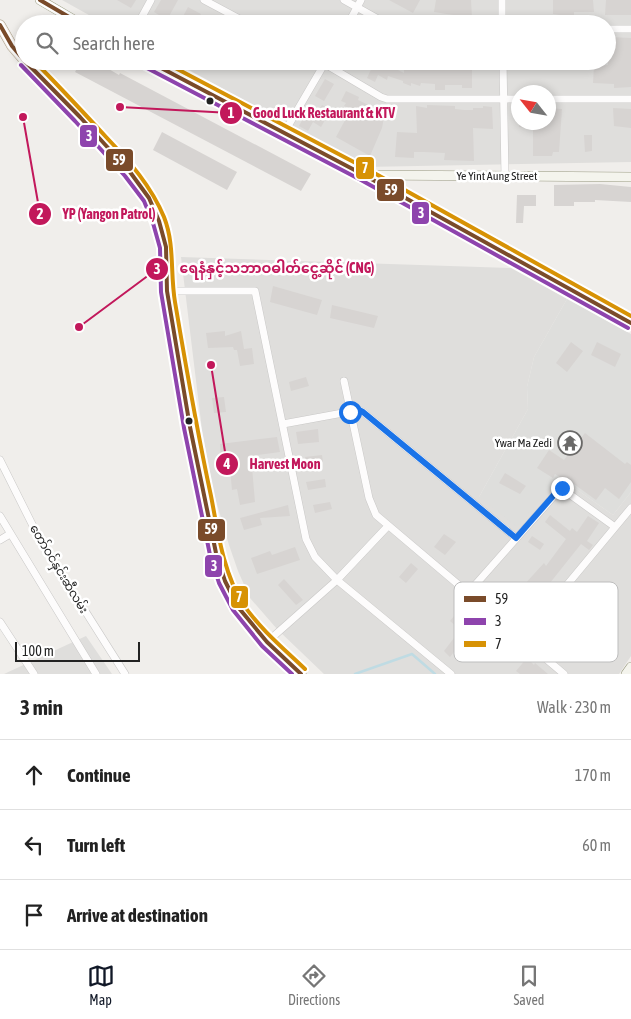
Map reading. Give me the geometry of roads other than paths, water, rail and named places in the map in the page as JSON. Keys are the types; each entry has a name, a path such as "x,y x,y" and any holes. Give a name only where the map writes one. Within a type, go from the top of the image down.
{"main road":[{"path":"40,0 66,15"},
{"path":"0,25 15,50"},
{"path":"33,70 80,117 130,172 149,198 159,221 166,247 168,291 190,426 216,553 225,581 238,607 267,642 301,674"},
{"path":"165,70 364,175 513,259 631,322"},
{"name":"Ye Yint Aung Street","path":"364,175 631,177"},
{"path":"626,674 631,667"}],"street":[{"path":"143,15 151,0"},
{"path":"204,0 232,15"},
{"path":"344,0 359,4 374,15"},
{"path":"502,0 502,15"},
{"path":"353,15 359,4"},
{"path":"616,29 631,29"},
{"path":"284,133 319,70"},
{"path":"336,70 387,99 511,99"},
{"path":"503,70 505,176"},
{"path":"556,99 631,99"},
{"path":"168,291 256,290 306,539 315,557 337,580 452,674"},
{"path":"344,381 369,498 376,515 387,527 454,582"},
{"path":"283,424 359,410 516,538"},
{"name":"တော်ဝင်နှင်းဆီလမ်း","path":"0,460 39,538 125,674"},
{"path":"478,582 561,488 615,526"},
{"path":"569,582 631,508"},
{"path":"0,516 96,674"},
{"path":"267,642 337,580 387,527"},
{"path":"0,540 10,534"},
{"path":"0,622 34,674"},
{"path":"550,662 564,674"}],"waterway":[{"path":"355,674 412,654 435,674"}],"place":[{"name":"Good Luck Restaurant & KTV","path":"120,107"},
{"name":"YP (Yangon Patrol)","path":"23,117"},
{"name":"ရေနံနှင့်သဘာဝဓါတ်ငွေ့ဆိုင် (CNG)","path":"79,327"},
{"name":"Harvest Moon","path":"211,365"},
{"name":"Ywar Ma Zedi","path":"570,443"}]}
